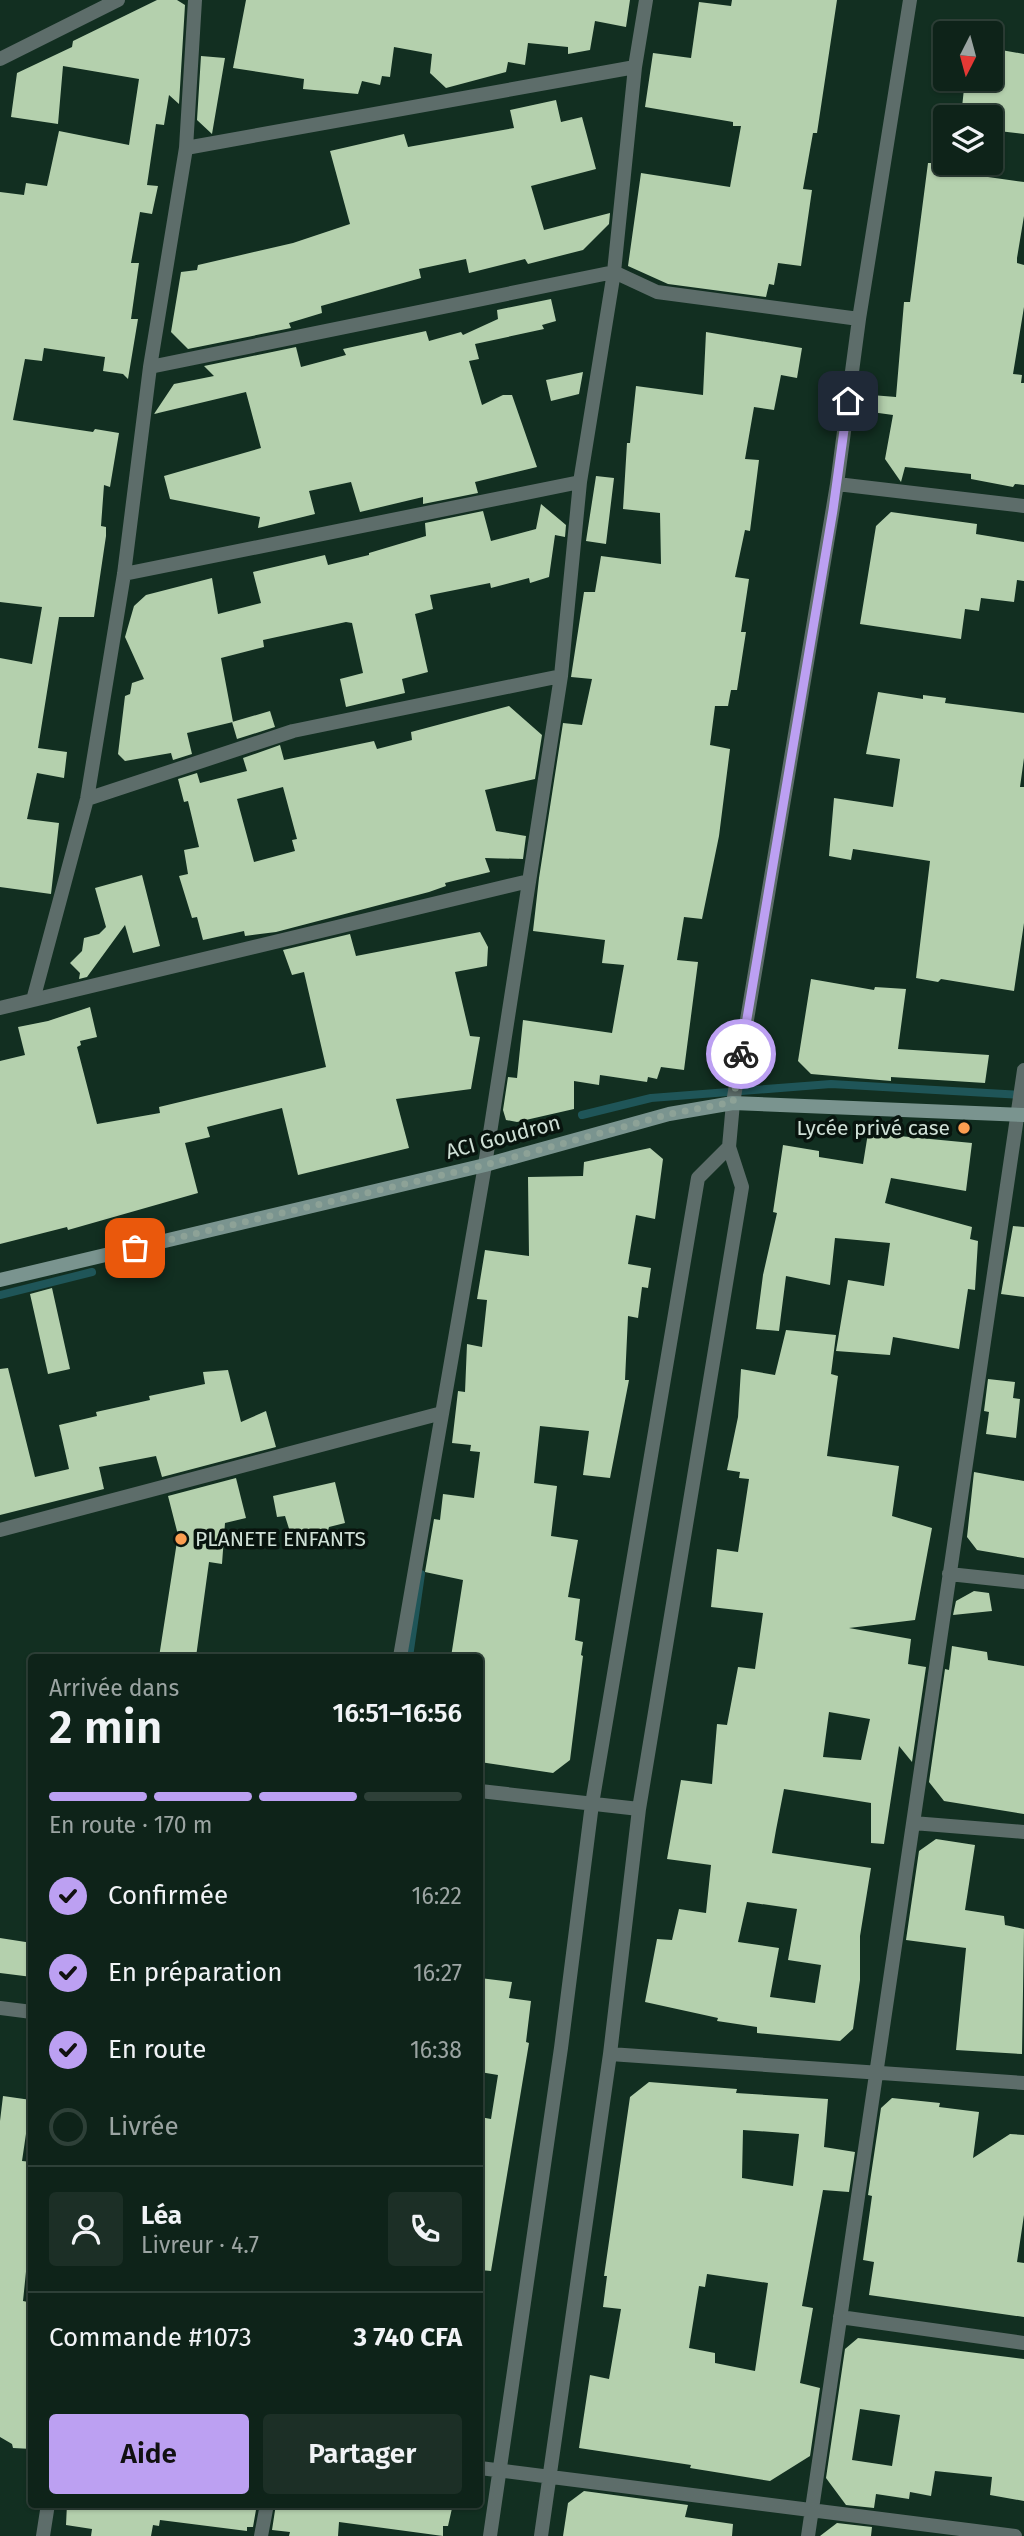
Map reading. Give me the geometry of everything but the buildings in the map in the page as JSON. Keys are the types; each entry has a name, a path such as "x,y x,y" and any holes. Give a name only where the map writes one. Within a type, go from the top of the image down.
{"street":[{"path":"0,59 118,0"},
{"path":"33,1000 87,799 124,574 150,368 186,148 195,0"},
{"path":"401,1654 485,1165 561,676 580,482 614,272 635,66 646,0"},
{"path":"541,2536 610,2054 639,1809 741,1187 729,1147 733,1102 837,484 859,319 911,0"},
{"path":"186,148 635,66"},
{"path":"150,368 614,272 657,292 859,319"},
{"path":"124,574 580,482"},
{"path":"837,484 1024,506"},
{"path":"87,799 293,731 561,676"},
{"path":"0,1008 528,881"},
{"path":"808,2536 949,1574 1021,1115 1024,1070"},
{"name":"ACI Goudron","path":"0,1280 485,1165 670,1114 733,1102 1021,1115"},
{"path":"490,2536 561,2048 592,1804 698,1178 729,1147"},
{"path":"0,1531 442,1413"},
{"path":"949,1574 1024,1582"},
{"path":"483,1791 639,1809"},
{"path":"913,1823 1024,1832"},
{"path":"0,2008 28,2012"},
{"path":"610,2054 1024,2083"},
{"path":"840,2317 1024,2343"},
{"path":"483,2468 1014,2536"},
{"path":"43,2536 47,2508"},
{"path":"261,2536 266,2508"}],"waterway":[{"path":"582,1115 651,1098 831,1084 1021,1095"},
{"path":"0,1295 92,1272"},
{"path":"409,1654 421,1574"}],"way so far":[{"path":"135,1248 485,1165 670,1114 733,1102 741,1054"}],"place":[{"name":"Lycée privé case","path":"964,1128"},
{"name":"PLANETE ENFANTS","path":"181,1539"}],"route":[{"path":"741,1054 833,510 848,401"}]}
